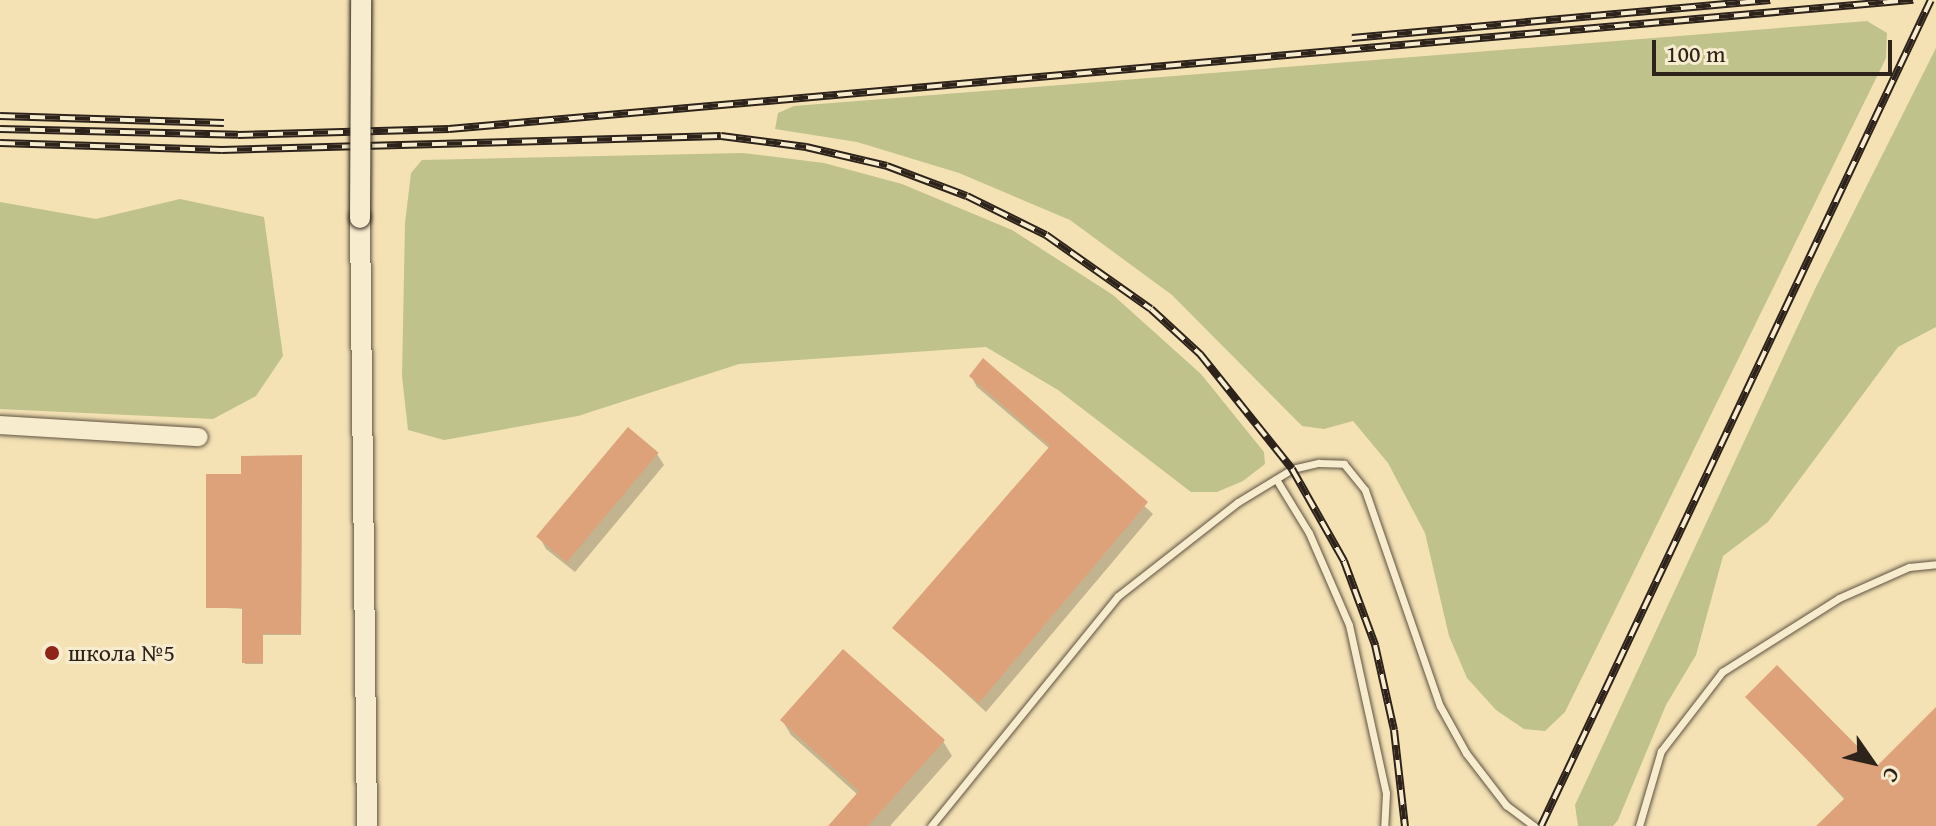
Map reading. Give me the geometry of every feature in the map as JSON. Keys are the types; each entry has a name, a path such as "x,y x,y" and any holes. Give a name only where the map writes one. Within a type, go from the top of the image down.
{"main road":[{"path":"361,0 360,218 367,826"}],"street":[{"path":"0,425 199,437"}],"lane":[{"path":"931,826 1118,596 1182,542 1276,479 1319,463 1344,464 1365,490 1440,706 1466,753 1506,805 1534,826"},
{"path":"1276,479 1309,533 1349,625 1386,793 1384,826"},
{"path":"1639,826 1661,751 1722,672 1839,598 1909,567 1936,564"}],"green space":[{"path":"1867,21 1887,33 1886,58 1565,712 1545,731 1524,729 1496,710 1467,678 1449,636 1425,533 1388,463 1353,421 1324,429 1302,426 1172,295 1070,220 959,173 857,142 775,129 778,113 794,106"},
{"path":"1936,48 1936,327 1898,347 1768,522 1723,556 1696,655 1666,705 1618,820 1613,826 1578,826 1575,805 1815,289"},
{"path":"743,153 824,163 902,184 1012,230 1113,295 1201,374 1264,452 1265,464 1243,481 1217,492 1191,492 1058,390 986,347 739,364 578,416 444,440 408,430 402,376 405,223 411,173 422,160"},
{"path":"180,199 264,217 283,356 256,396 213,419 0,409 0,202 96,219"}],"building":[{"path":"983,358 1148,502 979,703 892,628 1050,446 969,376"},
{"path":"628,427 659,453 567,562 536,537"},
{"path":"302,455 301,634 263,634 263,663 242,663 242,608 206,608 206,474 241,474 241,456"},
{"path":"843,649 945,740 868,826 828,826 859,791 780,720"},
{"path":"1777,665 1877,766 1936,707 1936,826 1816,826 1845,798 1745,697"}],"railway":[{"path":"1352,38 1770,0"},
{"path":"0,129 238,135 449,129 1913,0"},
{"path":"1541,826 1931,0"},
{"path":"0,116 224,123"},
{"path":"0,143 222,150 721,136 806,147 887,166 967,196 1046,235 1151,309 1200,354 1292,469 1344,561 1375,645 1394,730 1405,826"}],"place":[{"name":"школа №5","path":"52,653"}]}
